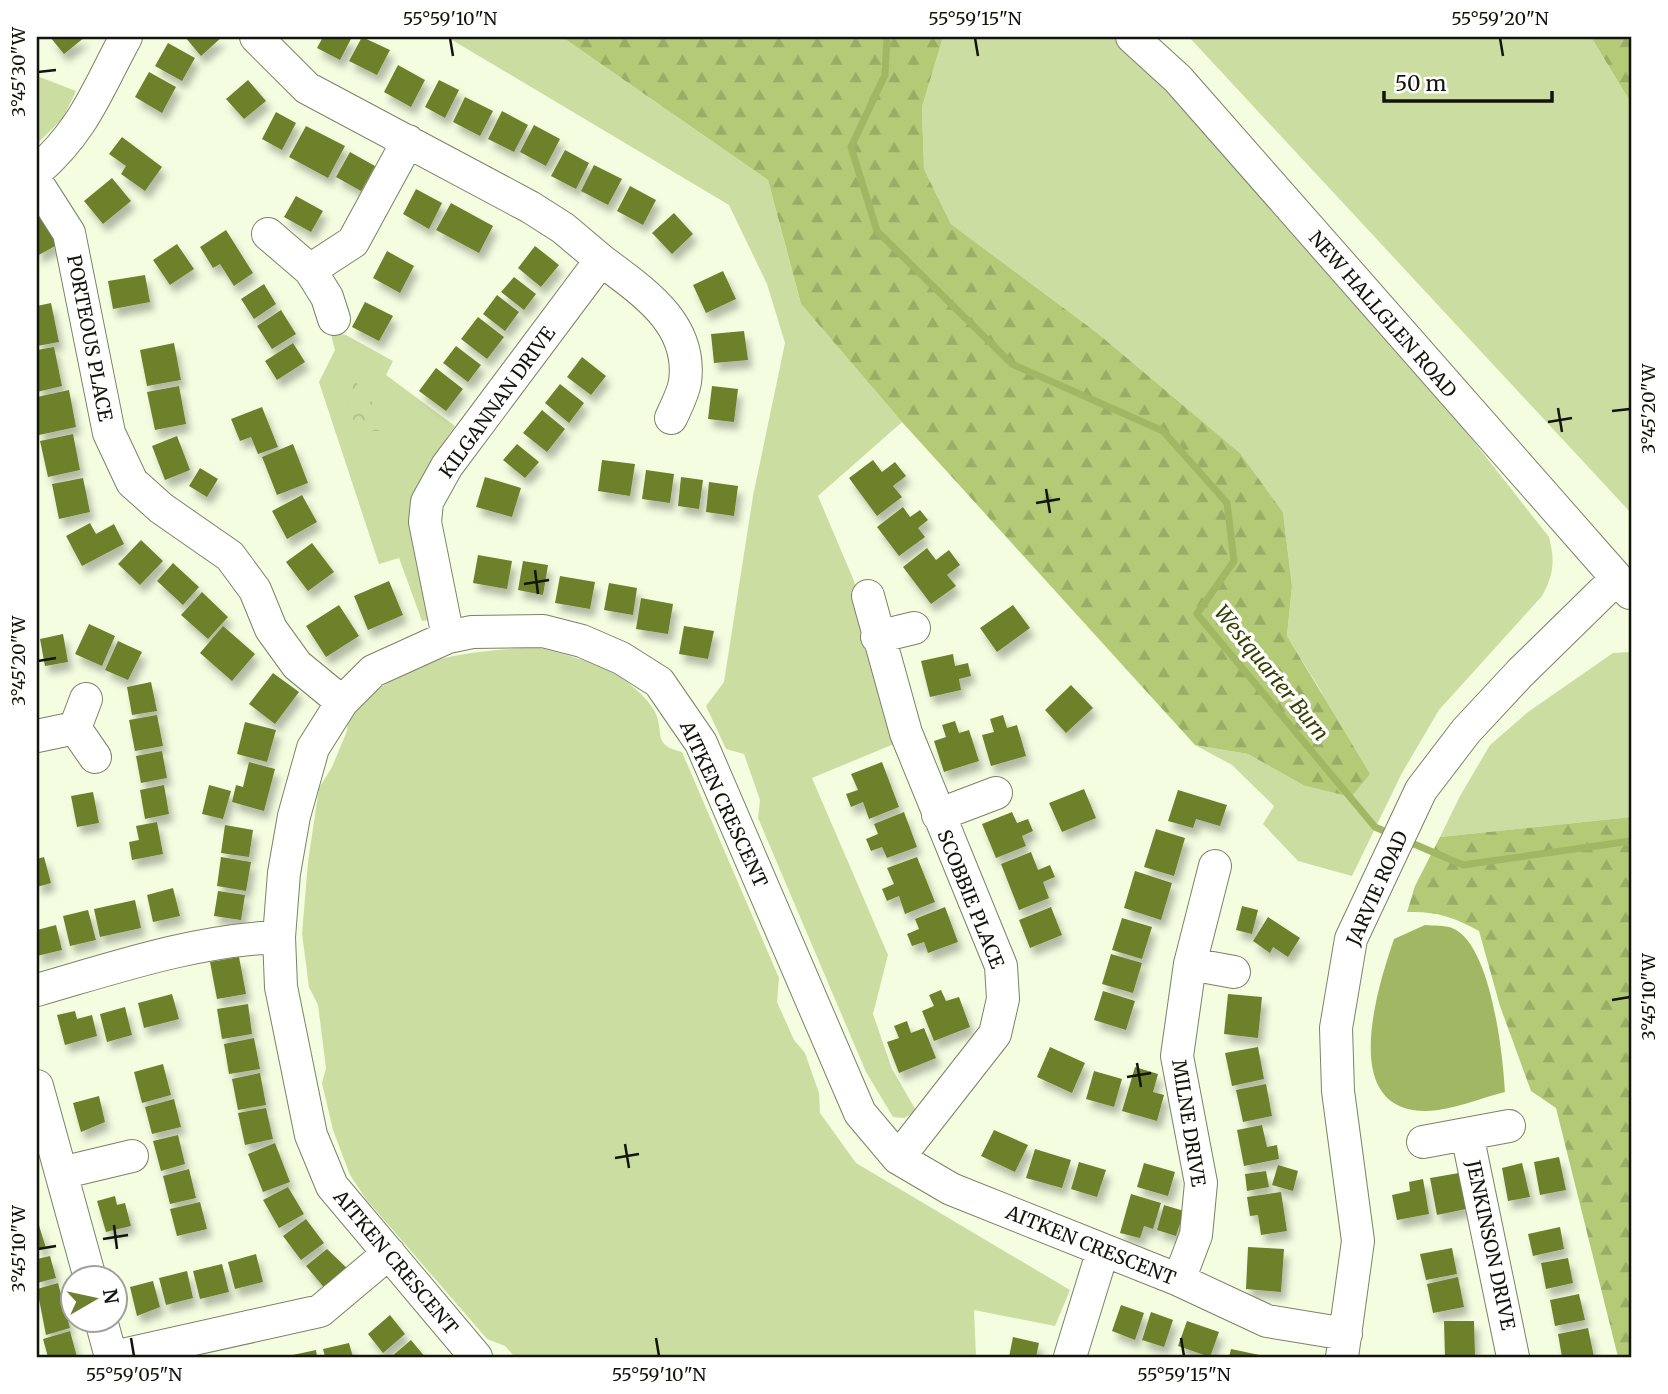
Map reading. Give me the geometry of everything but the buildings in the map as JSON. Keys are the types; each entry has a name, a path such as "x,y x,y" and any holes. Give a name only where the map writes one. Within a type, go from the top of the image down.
{"street":[{"path":"37,171 58,152 83,121 126,37"},
{"path":"256,37 307,88 530,207 563,228 646,294 673,325 682,343 684,385 671,418"},
{"name":"NEW HALLGLEN ROAD","path":"1132,37 1187,89 1624,587"},
{"path":"310,271 353,242 408,141"},
{"name":"PORTEOUS PLACE","path":"37,183 69,233 109,433 132,482 161,508 230,556 255,590 271,629 297,665 342,702"},
{"path":"268,234 310,271 327,298 334,319"},
{"name":"KILGANNAN DRIVE","path":"448,637 425,522 427,502 447,466 601,260"},
{"name":"JARVIE ROAD","path":"1344,1346 1358,1241 1338,1091 1336,1028 1351,939 1421,790 1466,731 1493,702 1624,587"},
{"name":"SCOBBIE PLACE","path":"869,596 877,638 906,733 1002,966 1003,999 995,1034 898,1158"},
{"path":"877,638 914,628"},
{"name":"AITKEN CRESCENT","path":"476,1357 332,1186 311,1135 281,987 279,937 284,873 294,816 313,748 342,702 373,671 448,637 472,632 543,631 582,641 621,658 659,682 701,743 860,1113 898,1158 951,1189 1179,1280 1267,1321 1344,1346"},
{"path":"75,728 86,699"},
{"path":"37,736 75,728"},
{"path":"75,728 95,757"},
{"name":"SCOBBIE PLACE","path":"938,815 996,793"},
{"name":"MILNE DRIVE","path":"1179,1280 1196,1235 1201,1183 1177,1056 1191,964 1215,866"},
{"path":"37,990 199,945 233,939 279,937"},
{"path":"1191,964 1234,972"},
{"path":"37,1086 86,1264"},
{"name":"JENKINSON DRIVE","path":"1423,1142 1509,1126"},
{"name":"JENKINSON DRIVE","path":"1467,1134 1513,1357"},
{"path":"61,1174 132,1156"},
{"path":"1070,1357 1104,1250"},
{"path":"105,1334 112,1357 320,1311 389,1253"}],"green space":[{"path":"447,37 562,37 768,180 801,304 902,422 818,496 854,581 865,640 894,744 812,778 888,955 873,1014 892,1069 917,1112 904,1118 893,1117 866,1072 758,818 760,800 744,754 726,749 706,706 724,682 753,496 785,343 767,284 729,205"},
{"path":"562,37 943,37 922,107 924,169 951,224 1096,332 1240,453 1283,512 1292,586 1287,636 1370,774 1351,797 1303,785 1248,754 1195,745 902,422 801,304 768,180"},
{"path":"943,37 1120,37 1367,306 1549,537 1552,567 1542,596 1439,710 1402,773 1352,876 1298,861 1263,824 1274,806 1232,765 1195,745 1248,754 1303,785 1322,693 1287,636 1292,586 1283,512 1240,453 1096,332 951,224 924,169 922,107"},
{"path":"1189,37 1591,37 1631,103 1631,513"},
{"path":"1591,37 1631,37 1631,103"},
{"path":"37,76 76,91 63,118 37,144"},
{"path":"330,331 346,335 393,361 386,375 455,426 433,457 413,500 436,619 422,621 399,558 379,564 319,382 335,350"},
{"path":"352,377 392,427 370,431 355,422 346,409"},
{"path":"537,647 593,664 628,683 653,708 662,742 682,752 779,978 777,1002 794,1040 805,1053 819,1093 820,1113 856,1163 1070,1290 1055,1326 974,1310 976,1357 515,1357 505,1346 487,1339 366,1199 350,1175 333,1130 322,1083 326,1068 318,1005 309,987 302,934 308,862 319,788 332,767 347,731 348,714 393,679 414,668 457,655"},
{"path":"1631,652 1631,817 1440,837 1490,745 1528,712 1613,653"},
{"path":"1631,817 1631,1357 1618,1357 1556,1108 1531,1091 1500,1006 1479,931 1444,916 1407,912 1415,886 1440,837"}],"shaded area":[{"path":"1425,925 1452,928 1465,938 1476,955 1485,977 1498,1028 1505,1092 1427,1111 1399,1106 1382,1092 1373,1070 1371,1044 1379,987 1394,939"}],"waterway":[{"name":"Westquarter Burn","path":"887,37 885,75 851,147 877,231 1012,364 1163,431 1227,503 1234,561 1197,614 1375,827 1393,835"},
{"name":"Westquarter Burn","path":"1407,841 1463,865 1631,841"}]}
